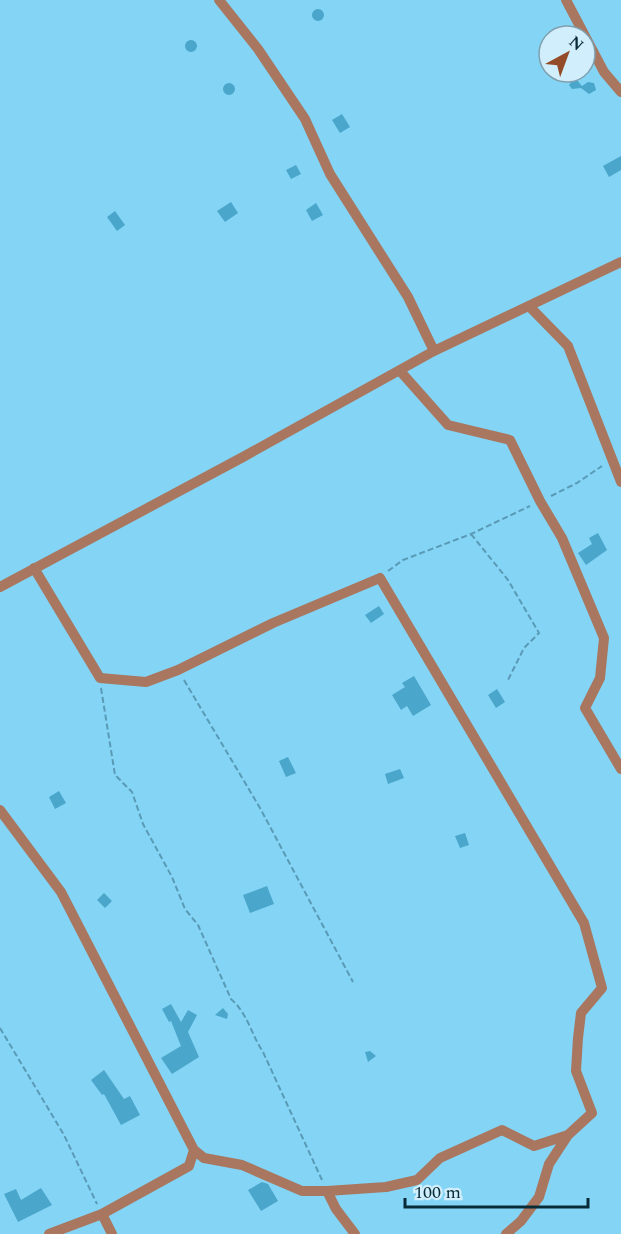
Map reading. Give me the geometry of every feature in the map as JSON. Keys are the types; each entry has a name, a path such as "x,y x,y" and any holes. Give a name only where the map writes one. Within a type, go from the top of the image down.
{"street":[{"path":"219,0 258,49 305,119 330,174 408,297 434,351"},
{"path":"566,0 604,72 621,92"},
{"path":"0,586 401,372 434,351 621,262"},
{"path":"529,306 568,346 621,482"},
{"path":"401,372 448,425 510,440 540,501 562,538 604,638 600,678 585,708 621,770"},
{"path":"34,568 100,678 146,682 178,670 273,623 380,578 584,922 602,988 581,1013 578,1038 576,1071 592,1113 568,1135 549,1164 539,1197 521,1221 507,1234"},
{"path":"0,810 61,892 194,1150 204,1158 242,1165 302,1191 327,1191 386,1187 417,1180 440,1158 502,1130 534,1146 568,1135"},
{"path":"49,1234 102,1214 189,1166 194,1150"},
{"path":"327,1191 336,1209 355,1234"},
{"path":"102,1214 112,1234"}],"path":[{"path":"380,578 403,560 471,534 577,483 602,465 608,473"},
{"path":"471,534 508,580 539,633 524,648 508,680"},
{"path":"178,670 260,808 352,982"},
{"path":"100,678 116,775 132,792 143,824 172,877 185,909 198,926 231,999 238,1005 253,1030 254,1039 263,1052 327,1191"},
{"path":"0,1028 64,1135 102,1214"}],"building":[{"path":"320,9 324,15 320,21 316,21 312,13"},
{"path":"193,40 197,46 193,52 189,52 185,44"},
{"path":"231,83 235,89 231,95 227,95 223,87"},
{"path":"594,84 596,90 589,94 581,88 572,89 569,85"},
{"path":"342,114 350,127 340,133 332,120"},
{"path":"621,156 621,170 609,177 603,166"},
{"path":"296,165 301,174 291,179 286,170"},
{"path":"231,202 238,213 225,222 217,211"},
{"path":"316,203 323,215 312,221 306,210"},
{"path":"115,211 125,225 117,231 107,217"},
{"path":"598,533 607,550 586,565 578,553 592,544 589,538"},
{"path":"379,606 384,614 371,623 365,615"},
{"path":"414,676 431,705 413,716 407,706 401,710 392,695 405,687 402,683"},
{"path":"497,689 505,702 496,708 488,695"},
{"path":"288,757 296,773 286,777 279,761"},
{"path":"400,769 404,778 388,784 385,774"},
{"path":"59,791 66,803 55,809 49,797"},
{"path":"465,833 469,845 460,848 455,836"},
{"path":"267,886 274,904 250,913 243,895"},
{"path":"104,893 112,901 105,908 97,900"},
{"path":"171,1004 181,1022 188,1010 197,1015 188,1032 199,1057 172,1074 161,1058 181,1046 171,1021 169,1022 162,1009"},
{"path":"223,1008 228,1014 227,1019 215,1015"},
{"path":"370,1051 376,1056 368,1062 365,1052"},
{"path":"104,1070 124,1099 130,1096 140,1115 121,1125 104,1094 102,1095 91,1080"},
{"path":"262,1182 268,1184 278,1201 261,1211 248,1190"},
{"path":"41,1188 52,1205 18,1222 4,1194 16,1189 21,1200"}]}
